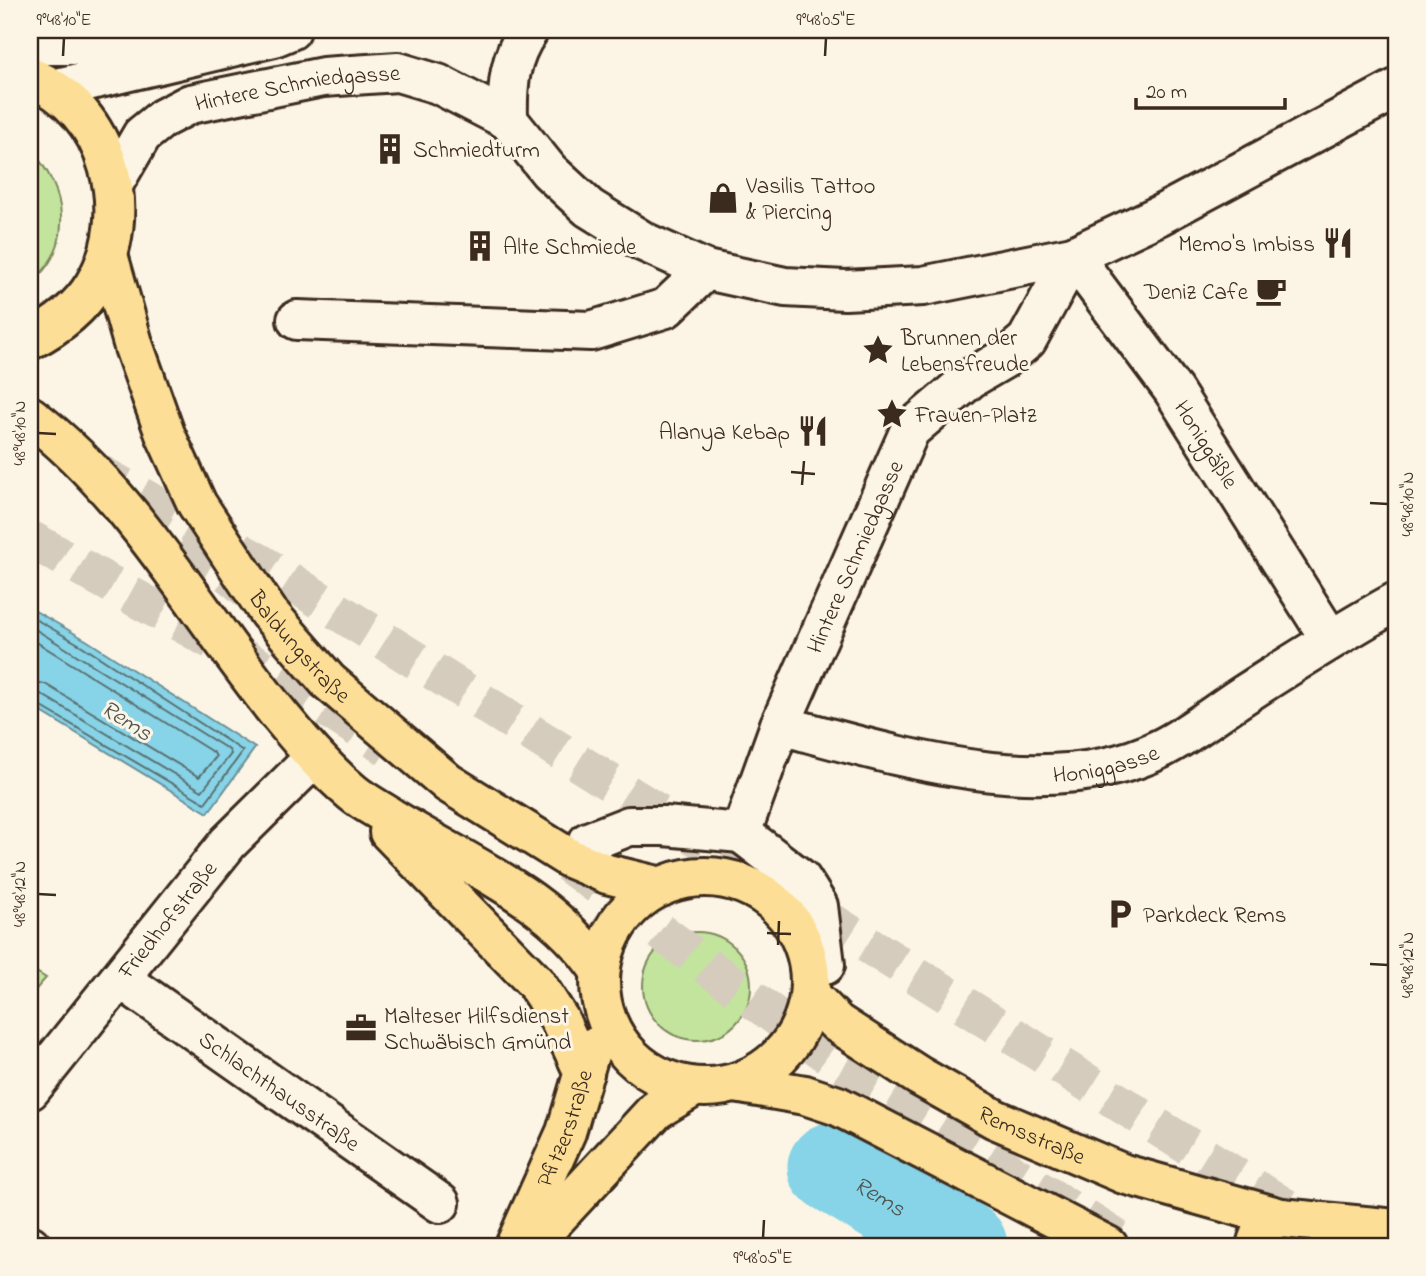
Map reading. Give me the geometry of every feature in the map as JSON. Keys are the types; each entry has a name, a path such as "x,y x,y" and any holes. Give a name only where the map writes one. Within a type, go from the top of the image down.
{"main road":[{"path":"30,340 51,329 74,310 93,286 108,255 116,219 114,183 101,144 80,114 36,72"},
{"name":"Baldungstraße","path":"108,255 134,347 165,434 197,504 268,612 311,661 370,718 448,783 569,858 607,874 661,887"},
{"path":"30,415 59,438 150,540 237,663 314,757 354,794 535,982 559,1019 584,1073"},
{"path":"354,794 430,842 530,897 576,938 601,988 610,1028 623,1048 649,1071 671,1082 694,1087 735,1083 805,1095 838,1106 1108,1246"},
{"path":"601,988 610,936 623,917 645,896 661,887 695,878 714,877 733,881 766,897 780,909 802,940 817,980 797,1034 786,1049 772,1063 735,1083"},
{"name":"Remsstraße","path":"817,980 836,1023 995,1119 1124,1174 1281,1218 1396,1229"},
{"name":"Pfitzerstraße","path":"515,1246 566,1132 584,1073 601,988"},
{"name":"Pfitzerstraße","path":"530,1246 656,1110 694,1087"},
{"path":"1256,1246 1259,1233 1268,1223 1281,1218"}],"street":[{"path":"36,72 91,45 180,30"},
{"path":"36,72 274,37 291,30"},
{"path":"508,120 511,68 519,45 529,30"},
{"name":"Hintere Schmiedgasse","path":"114,183 142,135 163,118 190,104 323,77 398,72 438,84 508,120 549,171 589,208 644,242 706,270 785,287 845,290 923,286 1073,256 1160,215 1396,89"},
{"name":"Hintere Schmiedgasse","path":"741,833 780,725 910,430 971,378 1007,357 1027,340 1073,256"},
{"name":"Honiggäßle","path":"1073,256 1173,390 1330,639"},
{"path":"297,320 591,331 666,308 706,270"},
{"name":"Honiggasse","path":"780,725 971,770 1041,776 1106,769 1163,748 1330,639 1396,603"},
{"name":"Friedhofstraße","path":"30,1090 228,843 314,757"},
{"path":"588,842 629,826 664,825 741,833 801,879 818,906 817,980"},
{"name":"Schlachthausstraße","path":"121,979 440,1203"}],"green space":[{"path":"30,149 43,164 52,181 61,217 55,252 45,269 30,284"},
{"path":"697,932 718,936 735,948 747,965 751,986 747,1007 735,1024 718,1036 697,1040 676,1036 659,1024 647,1007 643,986 647,965 659,948 676,936"},
{"path":"30,968 46,978 30,996"}],"water":[{"path":"30,608 86,640 255,748 208,813 30,705"}],"waterway":[{"name":"Rems","path":"832,1167 963,1246"}],"tunnel":[{"path":"90,468 261,563 1347,1246"},
{"path":"131,515 226,572 256,597"},
{"path":"30,539 281,679 388,748"},
{"path":"568,864 857,1076 1129,1246"}],"place":[{"name":"Schmiedturm","path":"390,149"},
{"name":"Vasilis Tattoo & Piercing","path":"723,198"},
{"name":"Memo's Imbiss","path":"1338,243"},
{"name":"Alte Schmiede","path":"480,246"},
{"name":"Deniz Cafe","path":"1271,291"},
{"name":"Brunnen der Lebensfreude","path":"878,350"},
{"name":"Frauen-Platz","path":"892,414"},
{"name":"Alanya Kebap","path":"813,431"},
{"name":"Parkdeck Rems","path":"1120,914"},
{"name":"Malteser Hilfsdienst Schwäbisch Gmünd","path":"361,1028"}]}
